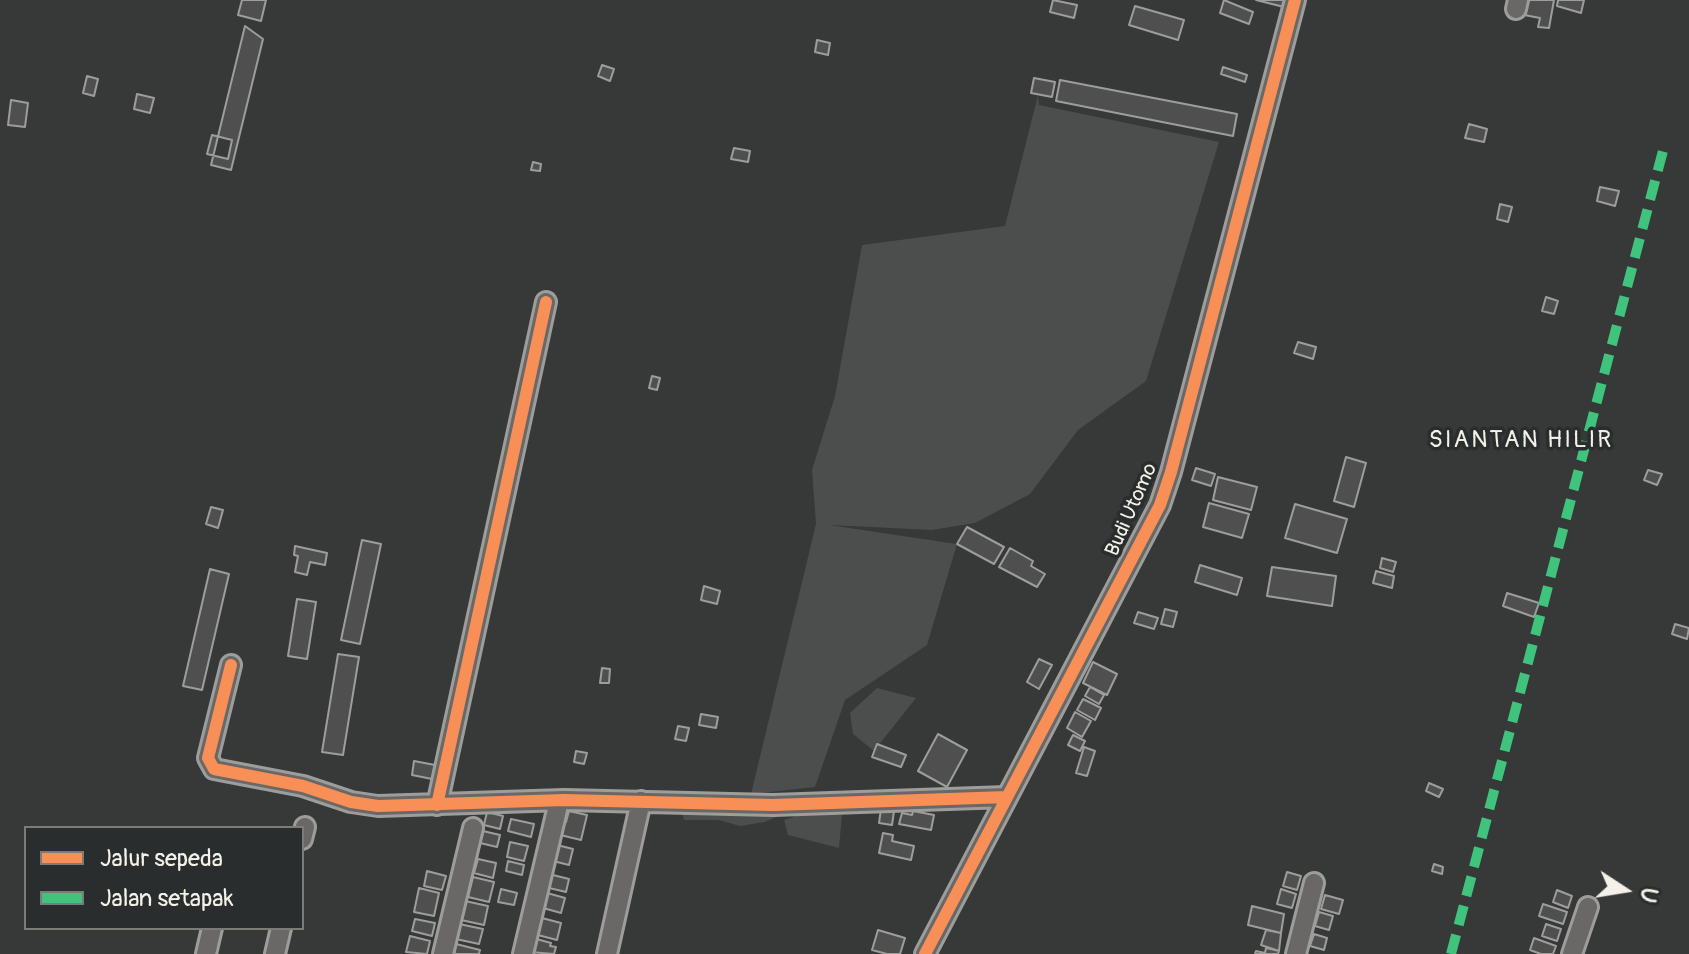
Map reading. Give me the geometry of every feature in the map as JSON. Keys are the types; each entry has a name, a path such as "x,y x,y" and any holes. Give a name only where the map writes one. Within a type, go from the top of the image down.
{"street":[{"name":"Budi Utomo","path":"925,954 1160,505 1243,204 1295,0"},
{"path":"437,805 546,302"},
{"path":"231,665 208,758 214,769 303,786 351,802 378,806 564,800 773,805 1007,797"},
{"path":"607,954 641,801"},
{"path":"523,954 557,810"},
{"path":"443,954 473,828"},
{"path":"1296,954 1314,883"},
{"path":"1572,954 1588,907"},
{"path":"206,954 212,930"},
{"path":"275,954 281,930"}],"shaded area":[{"path":"1038,95 1039,105 1219,142 1146,381 1078,430 1030,494 975,523 932,530 829,525 957,544 927,645 845,700 815,787 751,794 816,524 812,470 835,396 862,245 1005,226"},
{"path":"877,688 916,698 874,751 853,734 850,713"},
{"path":"681,809 789,811 765,822 740,826 719,820 684,820"},
{"path":"828,810 842,815 839,848 788,835 784,820 808,812"}],"building":[{"path":"242,0 266,0 261,21 238,15"},
{"path":"1053,0 1077,5 1074,18 1050,12"},
{"path":"1224,0 1253,12 1249,24 1220,13"},
{"path":"1256,0 1286,0 1284,7"},
{"path":"1521,0 1554,0 1549,28 1538,27 1540,18 1519,14"},
{"path":"1558,0 1584,0 1581,13 1557,6"},
{"path":"1135,6 1184,20 1178,40 1129,25"},
{"path":"245,26 263,39 231,170 211,165"},
{"path":"817,40 830,43 828,55 815,52"},
{"path":"602,65 614,69 610,81 598,76"},
{"path":"1223,67 1247,75 1245,82 1221,74"},
{"path":"87,76 98,79 94,96 83,93"},
{"path":"1034,78 1055,82 1052,97 1031,93"},
{"path":"1060,80 1237,114 1233,136 1056,101"},
{"path":"137,94 154,98 150,113 134,109"},
{"path":"11,100 28,103 25,127 8,125"},
{"path":"1469,124 1487,129 1484,142 1465,138"},
{"path":"212,135 232,140 228,159 207,154"},
{"path":"734,148 750,151 748,162 731,159"},
{"path":"533,162 541,164 540,171 531,170"},
{"path":"1600,187 1619,191 1615,206 1597,201"},
{"path":"1500,204 1512,207 1508,222 1497,219"},
{"path":"1546,297 1558,301 1554,314 1542,311"},
{"path":"1298,342 1316,347 1313,359 1294,353"},
{"path":"652,376 660,378 657,390 649,388"},
{"path":"1346,457 1366,463 1354,507 1334,501"},
{"path":"1196,468 1215,474 1211,486 1192,480"},
{"path":"1648,470 1662,474 1657,485 1644,480"},
{"path":"1218,477 1257,487 1251,510 1213,500"},
{"path":"1209,503 1249,514 1242,538 1203,527"},
{"path":"1295,504 1347,519 1337,553 1285,538"},
{"path":"211,507 223,510 218,528 206,524"},
{"path":"967,527 1004,547 994,564 957,544"},
{"path":"362,540 381,544 360,644 341,640"},
{"path":"295,546 327,553 325,565 310,562 307,575 295,572 298,556 294,555"},
{"path":"1010,548 1033,561 1031,566 1045,574 1037,587 999,567"},
{"path":"1382,558 1396,562 1393,572 1380,568"},
{"path":"1200,565 1242,578 1237,595 1195,582"},
{"path":"1272,567 1336,576 1332,606 1267,596"},
{"path":"210,569 229,574 202,690 183,686"},
{"path":"1376,571 1394,576 1392,588 1373,583"},
{"path":"704,586 720,591 717,604 701,600"},
{"path":"1507,593 1539,603 1534,617 1503,606"},
{"path":"297,599 316,602 307,659 288,656"},
{"path":"1165,609 1177,612 1173,627 1161,624"},
{"path":"1138,612 1158,618 1154,629 1134,623"},
{"path":"1675,624 1689,628 1687,639 1672,634"},
{"path":"338,654 359,657 343,755 322,752"},
{"path":"1039,659 1052,665 1039,689 1027,682"},
{"path":"1093,662 1117,674 1107,695 1083,683"},
{"path":"602,668 610,669 609,683 600,683"},
{"path":"1090,687 1104,695 1099,704 1085,696"},
{"path":"1083,699 1101,708 1095,720 1077,710"},
{"path":"1075,712 1091,721 1082,737 1067,728"},
{"path":"701,714 718,717 716,728 699,725"},
{"path":"678,726 689,728 686,741 675,739"},
{"path":"938,734 967,750 947,787 918,771"},
{"path":"1073,735 1085,741 1080,751 1068,745"},
{"path":"877,744 906,755 901,767 872,757"},
{"path":"1084,747 1095,751 1087,776 1076,773"},
{"path":"576,751 587,753 584,764 574,762"},
{"path":"414,761 435,765 432,779 412,775"},
{"path":"1429,783 1443,789 1439,797 1426,791"},
{"path":"881,809 894,811 892,825 879,823"},
{"path":"569,811 587,815 581,840 556,834 559,820 566,822"},
{"path":"913,811 934,815 931,830 899,824 902,813 912,815"},
{"path":"487,812 503,816 500,829 484,825"},
{"path":"511,819 534,824 531,837 508,831"},
{"path":"483,831 500,835 497,847 480,843"},
{"path":"883,833 893,835 892,841 914,846 911,860 879,853"},
{"path":"510,842 528,846 524,861 507,857"},
{"path":"553,844 573,849 569,865 549,860"},
{"path":"478,859 496,863 493,878 474,873"},
{"path":"508,861 524,865 522,875 506,871"},
{"path":"1434,864 1443,867 1442,874 1432,871"},
{"path":"427,871 446,876 442,890 424,886"},
{"path":"1287,872 1301,876 1297,890 1283,886"},
{"path":"549,874 569,879 566,892 545,887"},
{"path":"473,877 494,882 489,902 468,897"},
{"path":"419,888 439,893 434,916 414,912"},
{"path":"501,889 517,893 514,905 498,902"},
{"path":"1281,889 1296,894 1292,908 1277,904"},
{"path":"1557,890 1572,896 1568,908 1553,902"},
{"path":"540,891 565,898 561,913 536,906"},
{"path":"1325,895 1343,900 1339,914 1321,909"},
{"path":"465,901 488,906 484,925 461,920"},
{"path":"1543,904 1567,912 1563,924 1539,916"},
{"path":"1252,906 1284,914 1281,933 1248,925"},
{"path":"1319,912 1333,916 1329,930 1315,926"},
{"path":"538,917 561,923 557,940 534,934"},
{"path":"415,919 435,923 432,936 412,931"},
{"path":"459,924 483,929 479,944 456,939"},
{"path":"1546,924 1561,929 1557,941 1542,936"},
{"path":"878,930 905,938 900,954 872,950"},
{"path":"1266,930 1281,933 1279,951 1261,945"},
{"path":"1314,934 1327,938 1324,950 1310,946"},
{"path":"410,936 430,941 427,954 406,952"},
{"path":"533,938 551,943 550,946 556,947 554,954 530,952"},
{"path":"1534,938 1556,946 1553,954 1530,950"},
{"path":"456,944 480,950 479,954 454,954"},
{"path":"1266,948 1279,951 1278,954 1255,954 1256,951 1265,953"}],"marked path":[{"path":"1451,954 1664,147"}],"cycle path":[{"path":"925,954 1160,505 1295,0"},
{"path":"437,805 546,302"},
{"path":"231,665 208,758 214,769 303,786 351,802 378,806 564,800 773,805 1007,797"}],"district":[{"name":"SIANTAN HILIR","path":"1521,441"}]}
